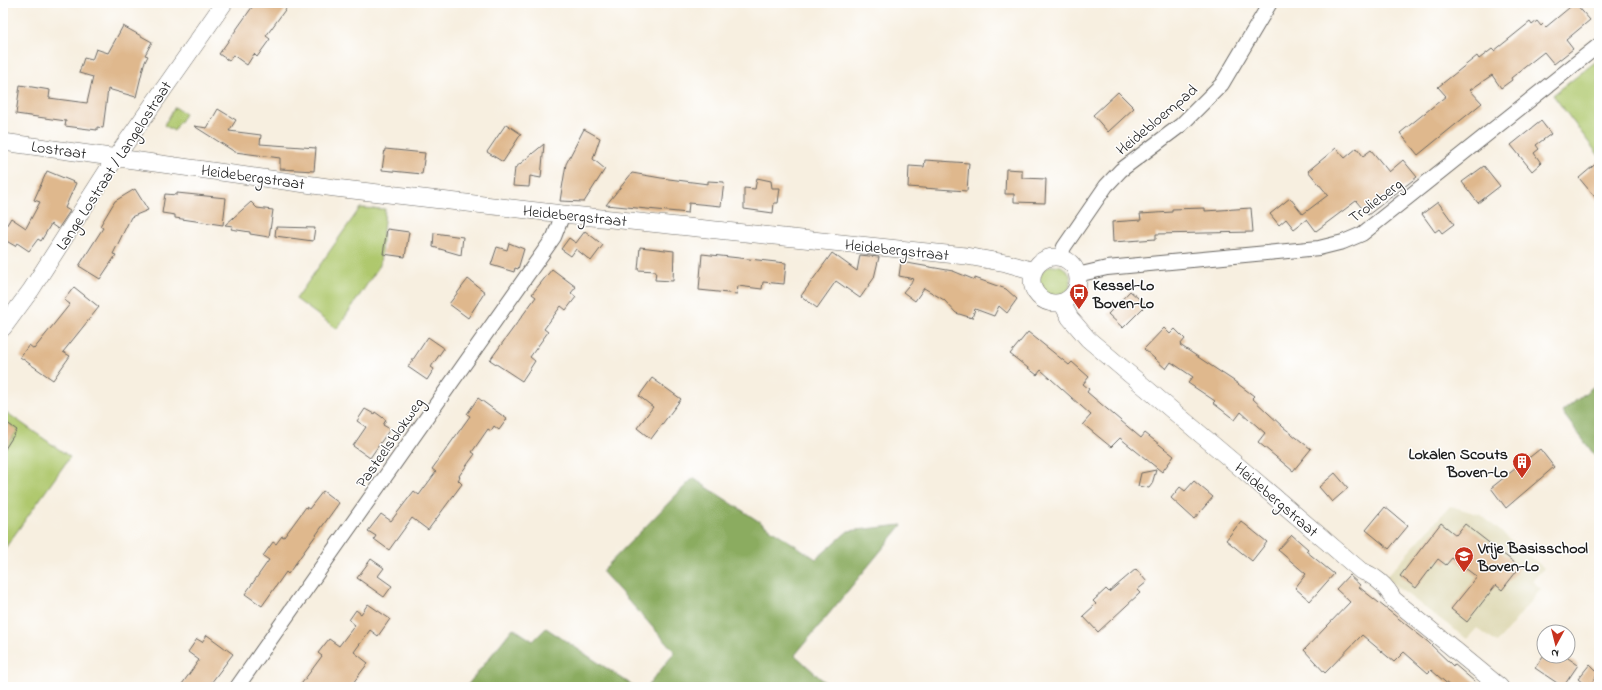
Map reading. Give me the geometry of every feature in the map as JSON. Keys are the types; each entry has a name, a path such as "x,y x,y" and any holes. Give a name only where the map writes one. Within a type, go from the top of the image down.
{"street":[{"name":"Lange Lostraat / Langelostraat","path":"3,328 31,290 116,157 224,3"},
{"name":"Heidebloempad","path":"1060,258 1064,247 1106,186 1121,170 1180,125 1222,84 1270,3"},
{"name":"Trolieberg","path":"1077,276 1107,268 1319,248 1343,242 1362,234 1599,45"},
{"name":"Lostraat","path":"3,142 116,157"},
{"name":"Heidebergstraat","path":"116,157 335,188 563,214 966,256 1006,263 1034,271"},
{"name":"Pasteelsblokweg","path":"237,687 554,237 563,214"},
{"path":"1060,258 1071,265 1077,276 1077,284 1075,291 1062,303 1049,303 1037,295 1032,283 1034,271 1038,264 1045,260 1060,258"},
{"name":"Heidebergstraat","path":"1062,303 1070,318 1088,339 1360,571 1368,574 1389,590 1394,599 1500,687"}],"shaded area":[{"name":"Vrije Basisschool Boven-Lo","path":"1450,506 1481,515 1544,568 1532,581 1541,589 1497,643 1477,628 1467,639 1385,578"}],"green space":[{"path":"1599,59 1599,156 1553,95"},
{"path":"175,107 185,114 174,131 164,125"},
{"path":"360,208 385,209 380,265 337,329 296,299"},
{"path":"1055,265 1064,268 1068,272 1071,281 1068,290 1064,294 1055,297 1046,294 1042,290 1039,281 1042,272 1046,268"},
{"path":"1599,382 1599,461 1562,412"},
{"path":"3,410 70,457 3,551 3,452 17,430 3,420"},
{"path":"693,478 816,559 848,531 902,525 795,655 830,687 647,687 675,652 602,571"},
{"path":"513,628 533,641 546,628 635,687 466,687"}],"building":[{"path":"255,3 290,3 266,36 270,39 257,57 254,54 247,65 233,55 229,61 219,54"},
{"path":"1575,3 1590,20 1566,40 1573,49 1554,64 1544,52 1511,78 1512,80 1501,88 1492,75 1470,90 1482,103 1418,155 1400,133 1446,96 1438,87 1477,56 1479,59 1492,49 1494,51 1530,22 1532,25 1537,21 1541,26 1543,24 1546,27"},
{"path":"123,26 152,42 145,55 148,56 144,64 136,97 108,89 103,128 97,127 97,130 65,126 66,121 16,114 20,85 50,90 49,98 87,103 93,77 79,73 84,58 92,60 96,49 108,53"},
{"path":"1118,92 1134,108 1108,132 1093,115"},
{"path":"218,109 236,120 229,131 261,135 260,144 316,148 314,171 280,169 280,158 235,152 194,126 207,128"},
{"path":"1541,121 1551,134 1536,145 1539,149 1534,153 1541,163 1532,171 1511,145"},
{"path":"506,124 521,134 503,162 487,152"},
{"path":"584,129 600,138 593,159 605,169 584,202 560,201 566,164"},
{"path":"544,144 541,178 530,176 529,187 513,186 515,168"},
{"path":"1336,148 1345,158 1357,148 1363,156 1371,150 1389,172 1403,160 1417,177 1368,215 1356,201 1316,231 1307,219 1294,229 1286,219 1279,225 1270,214 1290,198 1303,214 1328,195 1308,171"},
{"path":"385,149 425,153 422,174 382,170"},
{"path":"925,160 969,163 967,191 908,187 909,166 924,167"},
{"path":"1599,161 1599,202 1579,178"},
{"path":"1484,166 1500,186 1478,203 1462,182"},
{"path":"1006,169 1022,170 1022,178 1046,179 1045,203 1014,202 1014,194 1005,194"},
{"path":"47,171 76,183 65,208 70,211 58,229 51,224 41,241 38,239 29,251 17,243 15,246 3,239 3,231 11,218 26,228 40,202 34,200"},
{"path":"632,173 708,184 708,181 724,182 721,206 689,203 688,213 606,205"},
{"path":"757,178 771,181 772,188 780,188 778,203 774,203 773,213 744,209 744,188 755,189"},
{"path":"135,189 148,210 131,217 113,254 116,255 100,279 79,266 103,228 100,226 115,201"},
{"path":"177,193 226,198 223,225 175,218 175,215 162,213 165,194 177,195"},
{"path":"251,202 257,208 273,210 269,237 231,229 233,226 225,225"},
{"path":"1438,202 1454,224 1442,233 1439,229 1435,232 1422,214"},
{"path":"1205,208 1205,211 1251,208 1253,232 1156,234 1156,239 1113,242 1112,222 1141,220 1140,214 1172,212 1172,209"},
{"path":"276,227 315,228 313,241 275,236"},
{"path":"387,229 409,232 405,257 383,254"},
{"path":"585,231 603,245 591,261 576,249 571,256 561,249 569,238 576,243"},
{"path":"434,233 463,237 461,255 433,247"},
{"path":"509,243 524,249 518,269 515,268 514,272 491,265 497,247 507,250"},
{"path":"640,247 674,251 673,281 655,280 656,271 638,270"},
{"path":"832,253 857,271 860,255 879,257 874,278 860,298 836,281 817,308 801,296"},
{"path":"702,254 786,263 784,284 763,282 762,289 738,286 737,294 699,290"},
{"path":"901,262 953,271 975,280 975,278 1006,289 1017,299 1007,313 999,306 994,316 975,309 972,318 956,313 944,300 924,288 915,301 903,292 914,279 899,276"},
{"path":"552,269 576,287 571,293 576,297 566,310 561,306 544,329 548,332 530,357 535,361 522,381 490,360 536,297 532,294"},
{"path":"468,279 485,292 468,318 449,304"},
{"path":"74,287 99,307 63,352 70,356 53,380 20,357 29,345 34,349 70,304 64,300"},
{"path":"1130,291 1146,305 1123,328 1108,314"},
{"path":"1164,328 1170,334 1175,329 1185,339 1180,345 1254,396 1252,398 1283,427 1311,449 1293,471 1258,442 1265,433 1241,412 1235,420 1213,403 1215,401 1188,383 1193,377 1171,362 1166,369 1144,349"},
{"path":"1028,332 1069,365 1072,362 1089,377 1083,384 1089,389 1087,392 1141,438 1145,433 1174,456 1162,472 1120,438 1111,447 1083,424 1091,415 1041,370 1037,375 1010,354"},
{"path":"428,337 444,348 431,367 434,369 427,380 408,367"},
{"path":"652,378 681,399 651,439 637,428 653,407 639,396"},
{"path":"478,398 507,419 499,430 494,426 491,431 488,429 472,452 475,454 459,476 460,477 458,480 462,484 428,530 412,518 389,550 374,539 376,536 368,531 381,514 391,521 414,491 419,495 436,472 432,469 470,416 467,414"},
{"path":"365,409 374,414 375,412 386,420 383,425 390,429 370,458 353,446 366,427 357,421"},
{"path":"3,420 17,430 3,452"},
{"name":"Lokalen Scouts Boven-Lo","path":"1540,449 1554,467 1506,508 1491,488"},
{"path":"1156,470 1152,484 1149,488 1138,486 1141,473"},
{"path":"1335,473 1348,488 1332,502 1319,487"},
{"path":"1194,481 1213,497 1194,519 1171,498 1180,487 1185,491"},
{"path":"323,491 339,503 288,574 286,572 262,606 245,594 269,560 263,556 273,542 276,544 282,536 284,537 306,507 309,509"},
{"path":"1385,507 1408,526 1389,549 1366,530"},
{"path":"1241,521 1267,542 1252,561 1226,540"},
{"path":"1441,523 1456,535 1465,524 1520,567 1502,590 1496,585 1467,622 1451,609 1477,577 1452,558 1446,565 1438,559 1416,588 1400,576"},
{"path":"1292,535 1308,549 1306,551 1334,574 1310,601 1295,588 1306,574 1278,550"},
{"path":"371,559 384,568 378,576 392,586 384,597 357,578"},
{"path":"1136,569 1147,582 1137,590 1140,593 1098,632 1083,616 1096,604 1093,601 1106,589 1109,592"},
{"path":"1349,575 1360,585 1359,587 1428,642 1453,666 1454,664 1481,687 1451,687 1431,670 1428,673 1404,652 1394,662 1362,635 1325,673 1304,650 1350,602 1336,589"},
{"path":"368,604 390,619 378,636 370,630 354,652 368,663 350,687 299,687 322,656 318,653 329,639 339,646 355,625 349,620 356,610 361,614"},
{"path":"207,635 233,654 208,687 180,687 199,660 188,652 197,639 202,642"},
{"path":"1538,664 1576,664 1578,665 1563,687 1535,668"},
{"path":"1590,664 1599,673 1588,687 1578,679"}],"place":[{"name":"Kessel-Lo Boven-Lo","path":"1079,310"},
{"name":"Lokalen Scouts Boven-Lo","path":"1522,479"},
{"name":"Vrije Basisschool Boven-Lo","path":"1464,573"}]}
